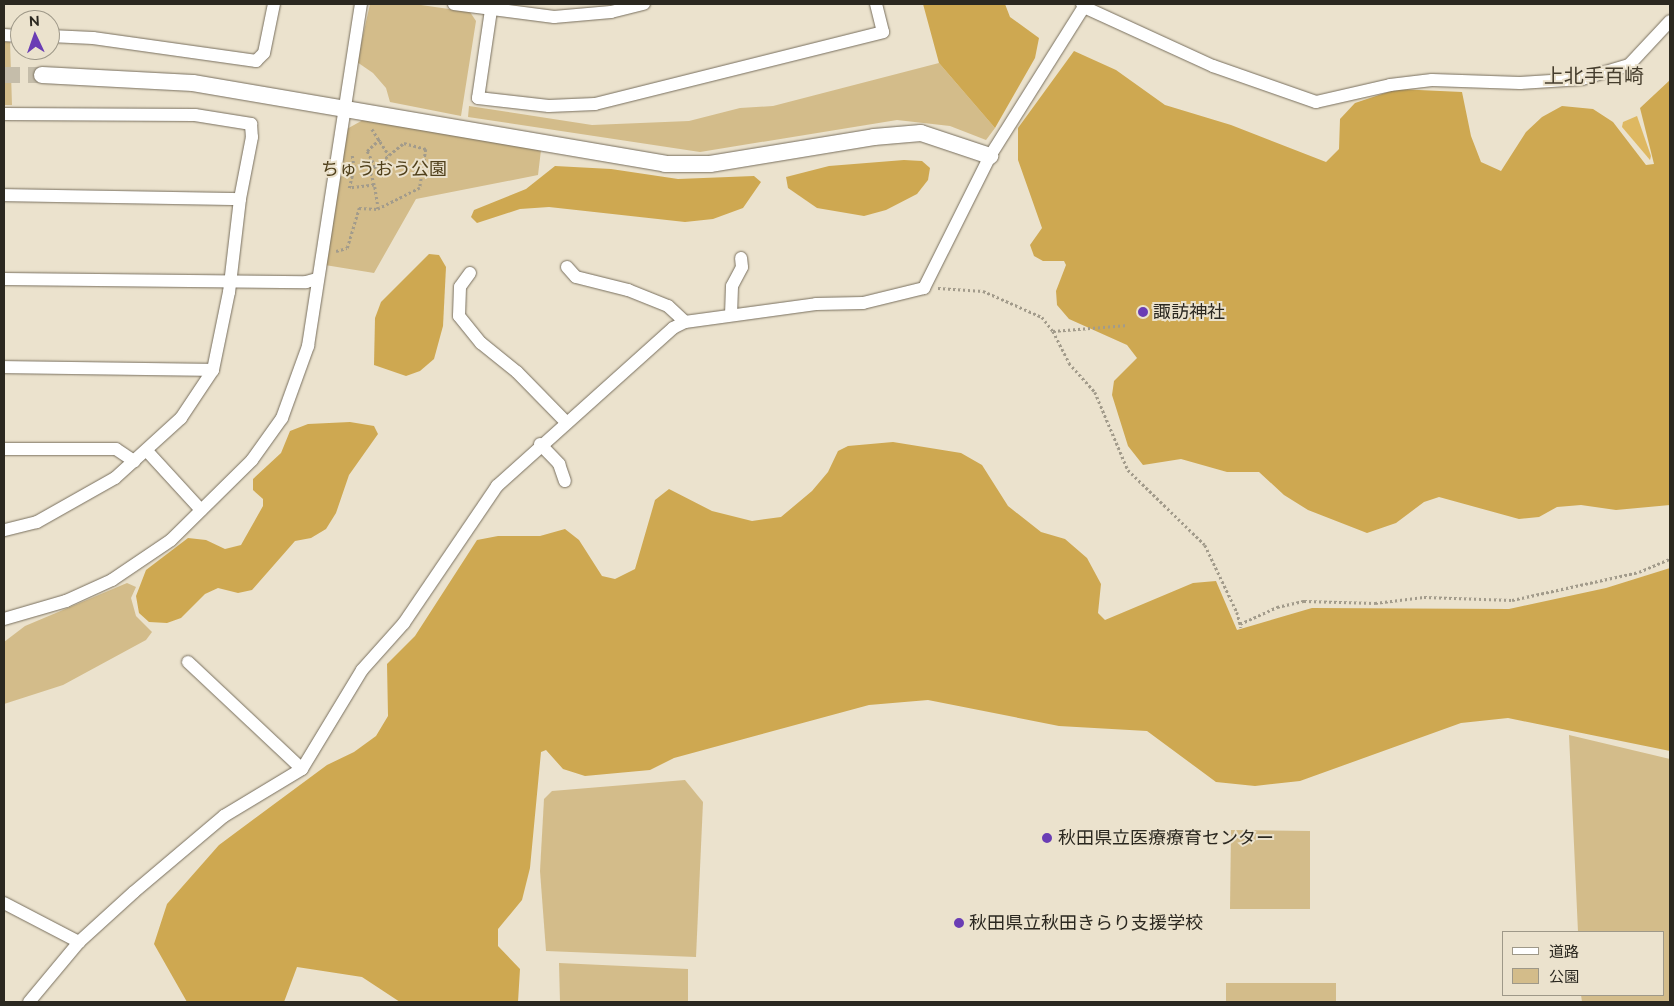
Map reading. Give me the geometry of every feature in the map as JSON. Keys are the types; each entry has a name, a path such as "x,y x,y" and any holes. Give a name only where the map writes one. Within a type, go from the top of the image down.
{"street":[{"path":"60,36 93,38 256,61 264,53 274,4"},
{"path":"4,619 66,601 112,580 171,540 252,460 282,418 308,346 343,107 361,4"},
{"path":"454,4 554,17 644,4"},
{"path":"491,10 478,98 550,106 595,104 883,32 876,4"},
{"path":"29,1002 79,942 224,816 302,769 372,655 404,623 497,486 540,444 672,328 685,322 828,302 863,303 924,288 990,156 1083,6 1213,66 1316,102 1390,85 1432,80 1520,83 1582,79 1629,65 1670,21"},
{"path":"42,75 193,83 343,107 666,164 710,164 874,137 921,133 990,156"},
{"path":"4,114 195,116 251,124 252,137 240,198 230,281 213,370 181,418 147,451 115,478 37,522 4,530"},
{"path":"4,195 240,198"},
{"path":"731,315 732,286 742,266 741,258"},
{"path":"567,267 576,277 628,290 668,306 685,322"},
{"path":"470,273 460,287 459,316 480,343 517,372 567,422"},
{"path":"4,279 230,281 317,279"},
{"path":"4,367 213,370"},
{"path":"540,444 559,464 565,481"},
{"path":"4,450 116,449 134,461"},
{"path":"147,451 201,510"},
{"path":"188,662 302,769"},
{"path":"4,903 79,942"}],"path":[{"path":"371,128 390,155"},
{"path":"375,167 367,151 380,139"},
{"path":"322,250 339,252 346,248 359,208 378,209 420,188 426,149 404,143 370,171 378,209"},
{"path":"352,154 354,168 349,188 374,186"},
{"path":"924,288 983,291 1026,308 1042,317 1053,331 1069,363 1094,392 1128,470 1205,545 1240,625 1277,607 1304,601 1375,603 1424,597 1512,600 1639,572 1670,559"},
{"path":"1053,331 1128,325"}],"green space":[{"path":"370,4 414,4 470,12 476,21 461,116 390,102 386,88 373,73 357,62"},
{"path":"4,42 10,42 12,105 4,105"},
{"path":"939,63 995,128 986,140 950,126 897,120 700,152 468,117 469,106 592,125 689,121 740,108 773,106"},
{"name":"ちゅうおう公園","path":"363,120 541,150 538,175 416,199 374,273 325,265 345,130"},
{"path":"127,583 136,587 131,598 136,616 152,632 146,640 63,685 4,704 4,642 25,626"},
{"path":"1569,735 1670,759 1670,1002 1582,1002 1581,996 1664,996 1664,931 1578,931"},
{"path":"685,780 703,802 696,957 546,951 540,871 544,799 552,791"},
{"path":"1231,830 1310,831 1310,909 1230,909"},
{"path":"559,963 688,969 688,1002 560,1002"},
{"path":"1226,983 1336,983 1336,1002 1226,1002"}],"shaded area":[{"path":"923,4 1005,4 1010,17 1039,38 1035,58 995,128 939,63"},
{"path":"1074,51 1116,70 1165,105 1231,125 1326,162 1339,149 1340,119 1355,103 1397,89 1462,92 1471,136 1481,162 1501,171 1526,132 1542,117 1562,106 1593,109 1613,122 1646,165 1654,164 1640,108 1670,80 1670,505 1616,510 1581,505 1557,507 1539,517 1519,519 1439,497 1424,502 1396,523 1367,533 1308,510 1284,495 1259,472 1227,472 1181,459 1143,465 1128,446 1112,395 1114,381 1137,358 1127,345 1069,319 1057,305 1056,291 1066,265 1064,261 1043,261 1034,256 1030,245 1042,228 1018,160 1018,128"},
{"path":"1637,116 1651,156 1650,160 1622,127 1623,122"},
{"path":"904,160 922,161 930,168 928,180 917,194 886,210 864,216 817,208 788,188 786,177 829,166"},
{"path":"555,166 611,169 678,179 754,176 761,182 743,208 713,219 685,222 549,207 520,209 477,223 471,217 474,210 526,189"},
{"path":"429,254 439,255 446,267 443,326 434,359 420,371 406,376 374,365 375,318 381,302"},
{"path":"350,422 374,426 378,434 349,475 336,513 326,529 311,538 295,541 252,590 238,593 218,588 205,594 181,618 167,623 149,622 139,613 136,596 146,570 188,538 206,540 225,549 241,545 263,506 263,499 253,490 253,479 281,453 290,431 308,424"},
{"path":"893,442 961,453 982,465 1008,506 1041,532 1065,539 1087,558 1101,584 1098,613 1105,620 1193,583 1216,581 1237,630 1312,608 1509,609 1606,588 1670,568 1670,751 1508,718 1461,723 1300,781 1255,786 1216,782 1147,731 1059,726 928,700 869,705 674,758 650,770 585,776 563,769 546,750 541,752 530,868 522,900 498,929 498,946 520,969 518,1002 400,1002 362,977 297,967 284,1002 187,1002 154,944 167,904 219,845 327,765 354,752 376,736 388,716 387,664 415,636 477,540 498,536 540,536 565,529 579,540 602,576 615,579 635,569 655,500 669,489 712,511 752,521 781,517 812,491 828,472 838,451 848,446"}],"tunnel":[{"path":"4,75 42,75"}],"place":[{"name":"諏訪神社","path":"1143,312"},
{"name":"秋田県立医療療育センター","path":"1047,838"},
{"name":"秋田県立秋田きらり支援学校","path":"959,923"}],"district":[{"name":"上北手百崎","path":"1594,76"}]}
